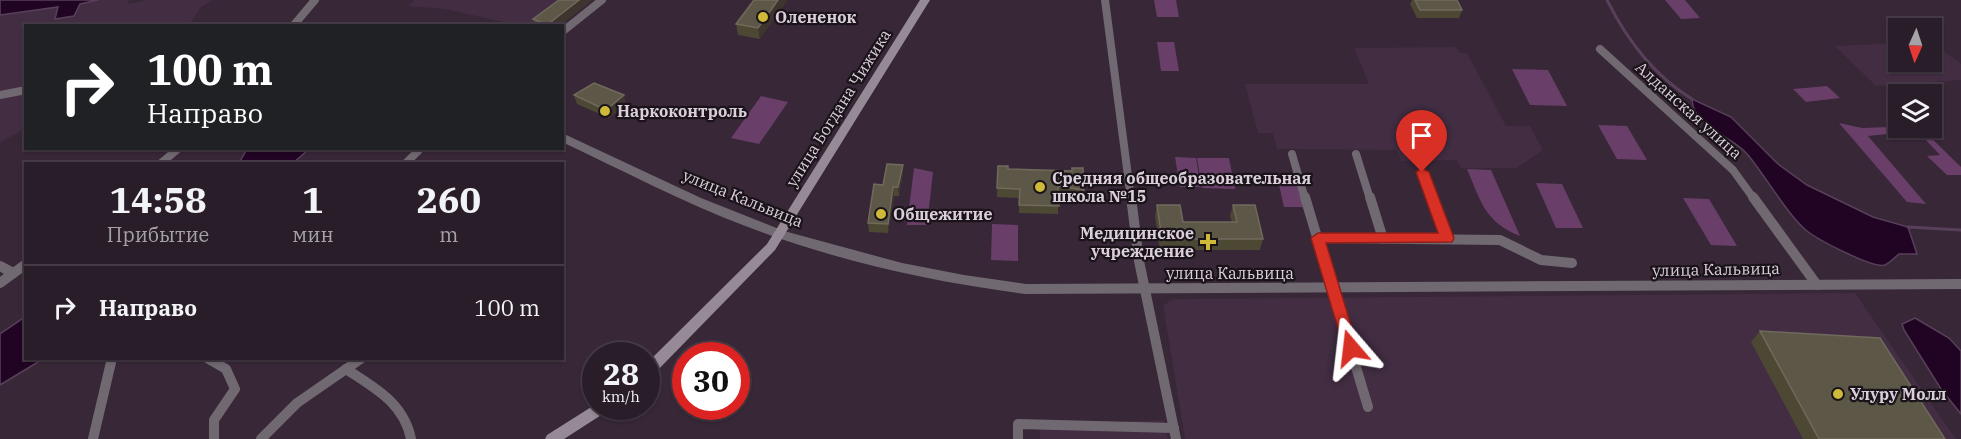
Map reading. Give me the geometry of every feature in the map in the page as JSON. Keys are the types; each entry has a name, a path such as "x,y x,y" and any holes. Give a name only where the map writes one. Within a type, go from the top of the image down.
{"main road":[{"name":"улица Богдана Чижика","path":"660,359 771,247 925,0"},
{"path":"552,439 582,420"}],"street":[{"path":"294,24 315,0"},
{"path":"564,30 602,0"},
{"path":"1018,439 1018,424 1175,434 1145,290 1124,156 1105,0"},
{"name":"Алданская улица","path":"1600,49 1733,170 1817,285"},
{"path":"0,95 24,90"},
{"name":"улица Кальвица","path":"564,138 779,234 885,264 987,284 1026,288 1145,290 1961,284"},
{"path":"162,162 177,150"},
{"path":"407,162 419,150"},
{"path":"1292,154 1368,407"},
{"path":"1356,154 1383,239"},
{"path":"1422,172 1447,238"},
{"path":"1318,238 1500,240 1540,260 1572,263"},
{"path":"0,283 24,265"},
{"path":"0,266 13,273"},
{"path":"93,439 112,360"},
{"path":"210,360 226,369 235,389 229,400 214,416 212,421 214,439"},
{"path":"261,439 297,402 359,360"},
{"path":"346,369 398,406 410,425 411,439"}],"shaded area":[{"path":"0,0 98,0 80,4 74,16 55,19 58,7 0,15"},
{"path":"98,0 129,0 128,4 146,0 213,0 201,7 190,24 24,24 24,129 0,143 0,15 58,7 55,19 79,4"},
{"path":"414,0 593,0 563,24 512,24 445,9 408,6"},
{"path":"1154,0 1176,0 1179,17 1157,17"},
{"path":"1665,0 1685,0 1700,18 1681,19"},
{"path":"1157,42 1174,42 1179,71 1161,71"},
{"path":"1888,44 1888,72 1942,72 1942,51 1961,64 1961,80 1876,86 1835,46"},
{"path":"1456,47 1460,53 1467,53 1506,126 1530,126 1543,150 1517,168 1461,168 1457,160 1401,161 1396,150 1277,149 1273,133 1258,133 1245,84 1369,84 1354,48"},
{"path":"1512,69 1548,70 1567,106 1530,105"},
{"path":"1827,86 1840,98 1806,102 1793,89"},
{"path":"761,96 788,102 759,144 731,138"},
{"path":"1692,99 1731,117 1778,164 1807,185 1873,217 1908,227 1917,254 1899,254 1887,264 1879,265 1845,252 1807,231 1792,216 1748,155 1699,117"},
{"path":"1839,123 1862,128 1888,127 1888,134 1868,136 1926,204 1907,202"},
{"path":"1598,125 1627,126 1647,160 1617,159"},
{"path":"1924,138 1931,138 1961,167 1961,175 1947,175 1927,156 1940,155"},
{"path":"246,150 308,150 294,162 240,162"},
{"path":"1175,157 1196,158 1201,187 1180,187"},
{"path":"1197,158 1229,158 1235,189 1202,188"},
{"path":"914,168 933,172 927,225 907,225"},
{"path":"1467,169 1491,170 1520,236 1499,224 1486,210"},
{"path":"1278,180 1297,181 1303,207 1284,207"},
{"path":"1536,183 1562,184 1583,228 1556,228"},
{"path":"1683,198 1709,199 1737,246 1711,245"},
{"path":"992,224 1018,225 1018,261 991,260"},
{"path":"1855,293 1956,439 1185,439 1163,305 1174,299"},
{"path":"24,318 24,360 41,360 0,385 0,334"},
{"path":"1915,318 1949,338 1961,351 1961,414 1941,389 1904,330 1902,324"},
{"path":"1164,420 1168,439 1040,439 1039,425"}],"building":[{"path":"559,0 579,0 548,24 533,19"},
{"path":"754,0 778,0 758,28 736,24"},
{"path":"1415,0 1457,0 1462,10 1420,10"},
{"path":"594,83 624,95 606,110 574,95"},
{"name":"Общежитие","path":"887,164 903,165 898,187 893,187 888,224 868,223 874,184 883,185"},
{"name":"Средняя общеобразовательная школа №15","path":"998,166 1008,166 1008,169 1072,171 1072,168 1083,168 1084,190 1058,186 1059,206 1019,205 1020,189 997,188"},
{"path":"1157,205 1180,205 1183,222 1237,222 1233,205 1255,205 1263,239 1162,239"},
{"name":"Улуру Молл","path":"1760,331 1880,338 1945,439 1819,439"}],"waterway":[{"path":"1607,0 1623,29 1642,56 1665,79 1692,99"},
{"path":"1908,227 1961,230"}],"place":[{"name":"Олененок","path":"763,17"},
{"name":"Наркоконтроль","path":"605,111"},
{"name":"Средняя общеобразовательная школа №15","path":"1040,187"},
{"name":"Общежитие","path":"881,214"},
{"name":"Медицинское учреждение","path":"1208,242"},
{"name":"Улуру Молл","path":"1838,394"}],"route":[{"path":"1351,348 1318,238 1447,238 1422,172"}]}
